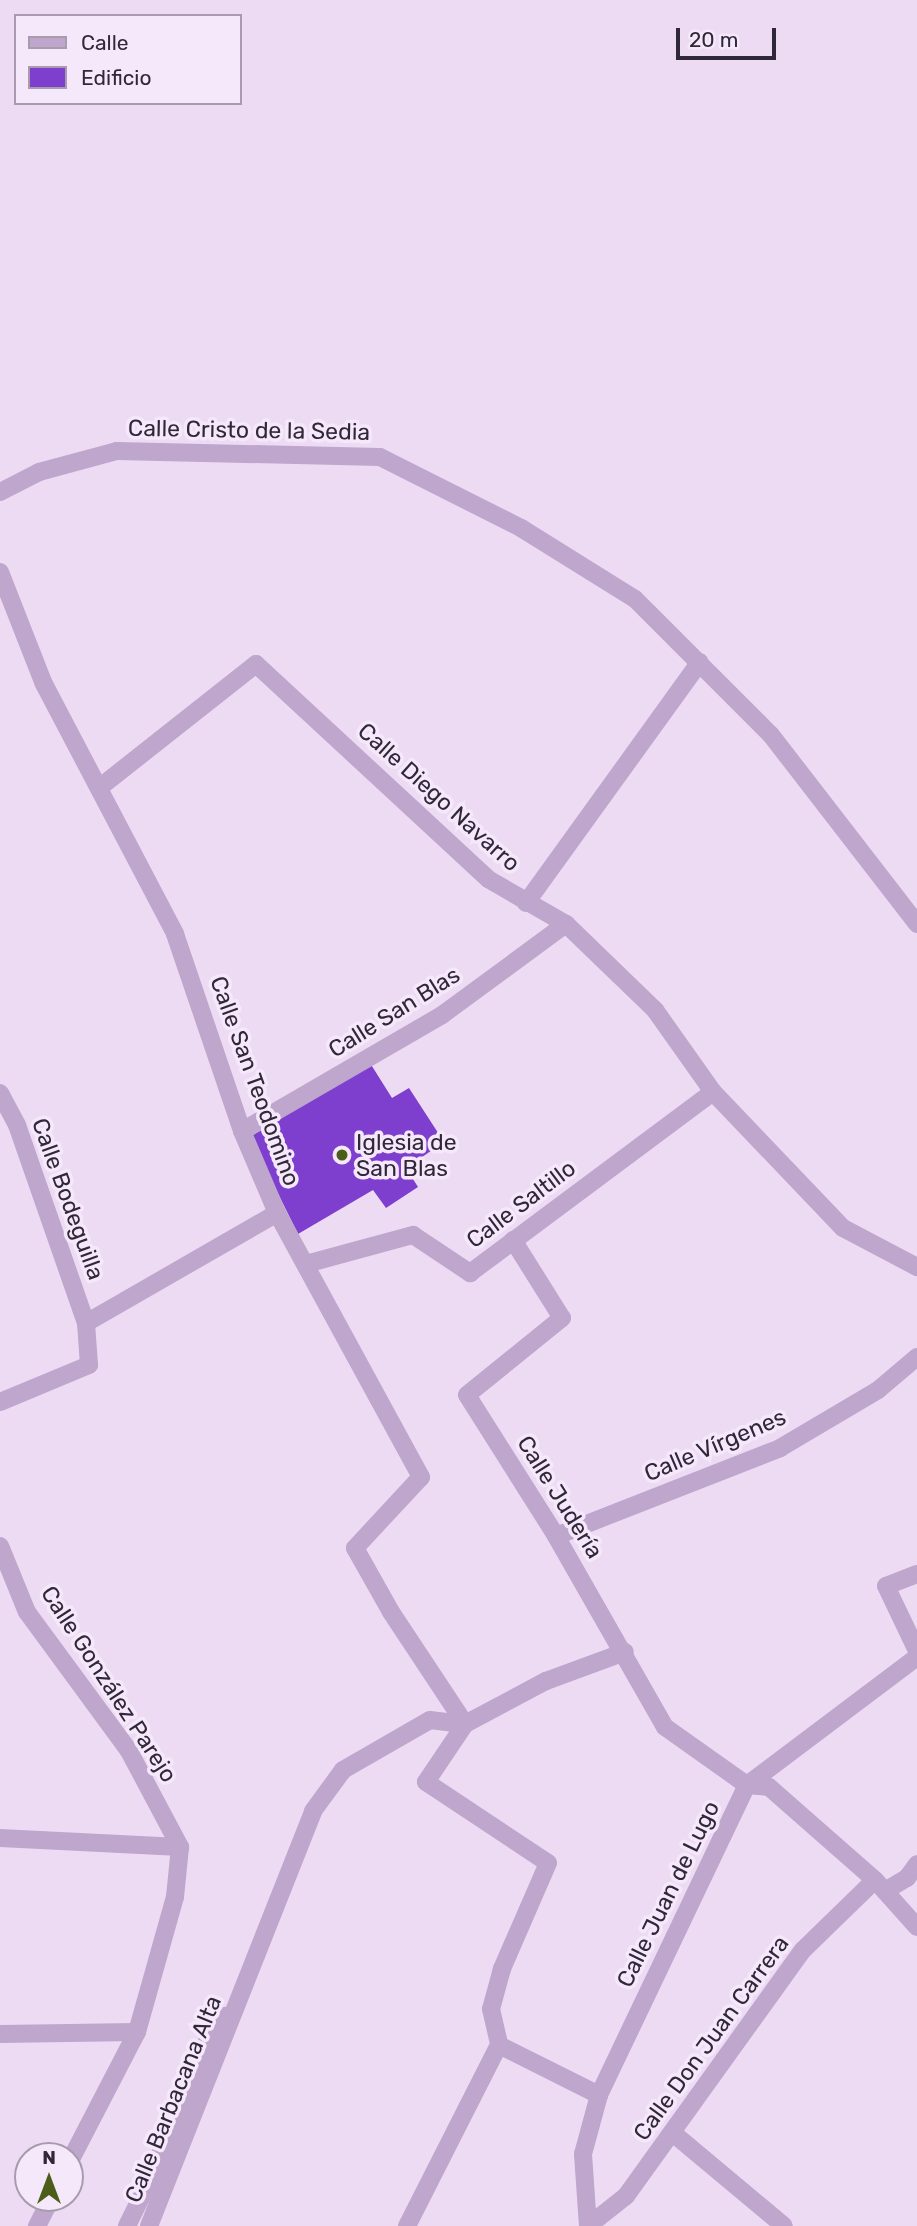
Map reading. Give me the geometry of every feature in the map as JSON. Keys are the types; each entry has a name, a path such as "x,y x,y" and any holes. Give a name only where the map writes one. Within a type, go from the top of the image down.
{"street":[{"name":"Calle Cristo de la Sedia","path":"0,492 39,472 117,451 380,457 521,528 635,599 771,735 917,924"},
{"name":"Calle San Teodomino","path":"0,572 44,684 176,933 243,1132 277,1213 421,1477 355,1548 391,1612 465,1724"},
{"path":"526,902 699,662"},
{"name":"Calle Diego Navarro","path":"99,788 256,664 488,879 566,924 655,1010 713,1092 843,1228 917,1267"},
{"name":"Calle San Blas","path":"243,1132 442,1015 566,924"},
{"name":"Calle Saltillo","path":"306,1264 413,1235 470,1273 713,1092"},
{"name":"Calle Bodeguilla","path":"0,1093 17,1125 86,1323 89,1365 0,1402"},
{"name":"Calle Bodeguilla","path":"86,1323 277,1213"},
{"name":"Calle Judería","path":"513,1240 562,1318 467,1395 556,1536 625,1652 665,1727 747,1785 769,1787 880,1886 917,1927"},
{"name":"Calle Vírgenes","path":"556,1536 780,1448 878,1390 917,1357"},
{"name":"Calle González Parejo","path":"0,1546 27,1612 129,1751 180,1847"},
{"path":"917,1574 886,1586 917,1651"},
{"path":"407,2226 499,2045 491,2009 498,1983 548,1863 426,1782 465,1724 546,1681 625,1652"},
{"name":"Calle Juan de Lugo","path":"589,2226 583,2154 599,2095 747,1785 917,1657"},
{"name":"Calle Barbacana Alta","path":"149,2226 313,1811 343,1770 430,1720 465,1724"},
{"path":"0,1838 180,1847 176,1898 137,2032 80,2142"},
{"name":"Calle Don Juan Carrera","path":"589,2226 625,2196 674,2134 693,2098 803,1950 880,1886 907,1878 917,1864"},
{"name":"Calle Barbacana Alta","path":"127,2226 151,2177 200,2052 243,1990"},
{"path":"0,2034 137,2032"},
{"path":"499,2045 599,2095"},
{"path":"674,2134 784,2226"}],"building":[{"name":"Iglesia de San Blas","path":"370,1063 392,1098 409,1088 444,1142 406,1168 418,1187 386,1208 373,1190 298,1234 250,1137"}],"place":[{"name":"Iglesia de San Blas","path":"342,1155"}]}
